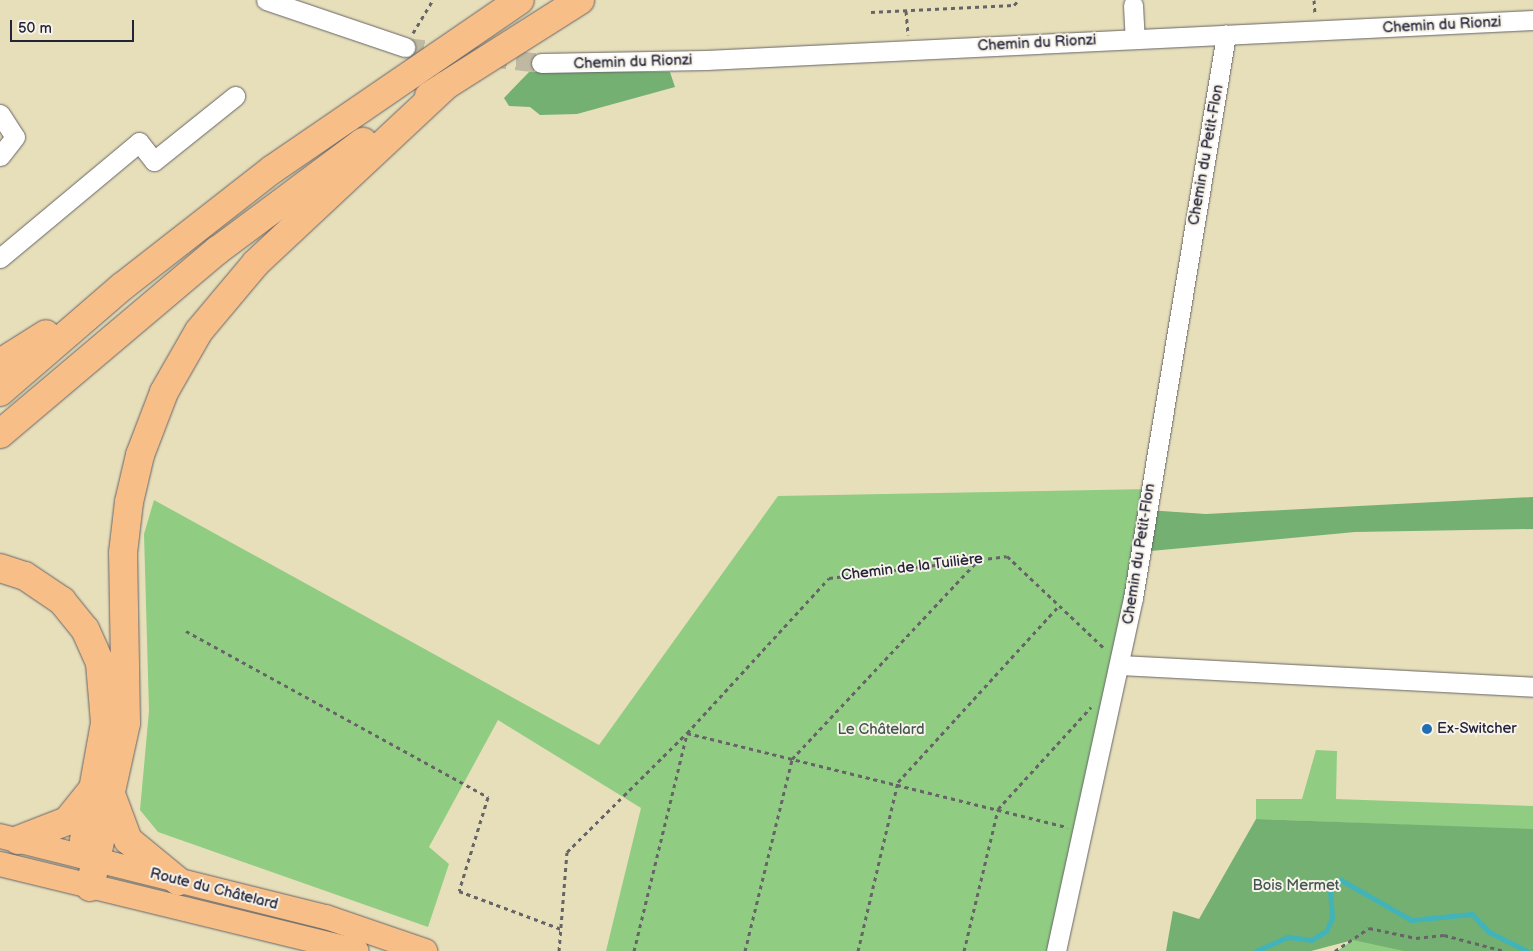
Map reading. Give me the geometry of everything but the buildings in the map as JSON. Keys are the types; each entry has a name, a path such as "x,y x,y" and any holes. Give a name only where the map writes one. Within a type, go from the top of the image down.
{"highway":[{"path":"0,392 123,286 281,163 520,0"},
{"path":"0,434 218,250 445,86 580,0"},
{"path":"82,884 102,792 128,697 125,529 140,455 164,392 199,331 256,263 445,86"},
{"path":"0,362 123,286"},
{"path":"0,568 25,576 62,601 96,650 105,708 102,792 128,840 178,881"},
{"path":"9,838 67,820 102,792"}],"main road":[{"name":"Route du Châtelard","path":"9,838 326,917 425,951"},
{"name":"Route du Châtelard","path":"0,864 357,951"}],"street":[{"path":"266,0 408,41"},
{"path":"1133,4 1135,39"},
{"name":"Chemin du Rionzi","path":"542,63 706,60 1533,20"},
{"name":"Chemin du Petit-Flon","path":"1113,658 1226,35"},
{"path":"0,258 139,142 154,161 235,96"},
{"path":"0,114 15,137 0,156"},
{"path":"1056,951 1085,832 1113,658 1533,687"}],"path":[{"path":"408,41 433,0"},
{"path":"871,12 1014,5 1018,0"},
{"path":"1314,0 1315,19"},
{"path":"906,11 908,34"},
{"name":"Chemin de la Tuilière","path":"559,951 567,852 687,733 829,578 1007,556 1113,658"},
{"path":"745,951 792,758 980,558"},
{"path":"858,951 898,782 1058,607"},
{"path":"186,631 488,796 459,891 560,929"},
{"path":"964,951 998,809 1094,704"},
{"path":"634,951 687,733 898,782 1085,832"},
{"path":"1336,951 1369,928 1416,938 1444,935 1504,951"}],"green space":[{"path":"529,72 670,72 675,87 577,114 540,115 530,107 509,106 504,98"},
{"name":"Le Châtelard","path":"1150,489 1056,951 606,951 641,808 498,720 429,847 449,864 428,927 158,832 140,810 149,711 144,534 154,500 599,745 778,496"},
{"path":"1533,497 1533,529 1355,532 1140,552 1147,510 1206,514"},
{"path":"1316,750 1337,751 1336,799 1533,806 1533,830 1256,819 1256,799 1302,799"},
{"name":"Bois Mermet","path":"1256,819 1533,829 1533,951 1404,951 1353,940 1311,951 1166,951 1173,911 1199,919"},
{"path":"1354,939 1406,951 1337,951"}],"waterway":[{"path":"1256,951 1288,937 1311,940 1326,931 1332,918 1330,890 1341,880 1411,920 1472,914 1489,932 1527,951"}],"tunnel":[{"path":"405,47 541,63"}],"place":[{"name":"Ex-Switcher","path":"1427,729"}]}
